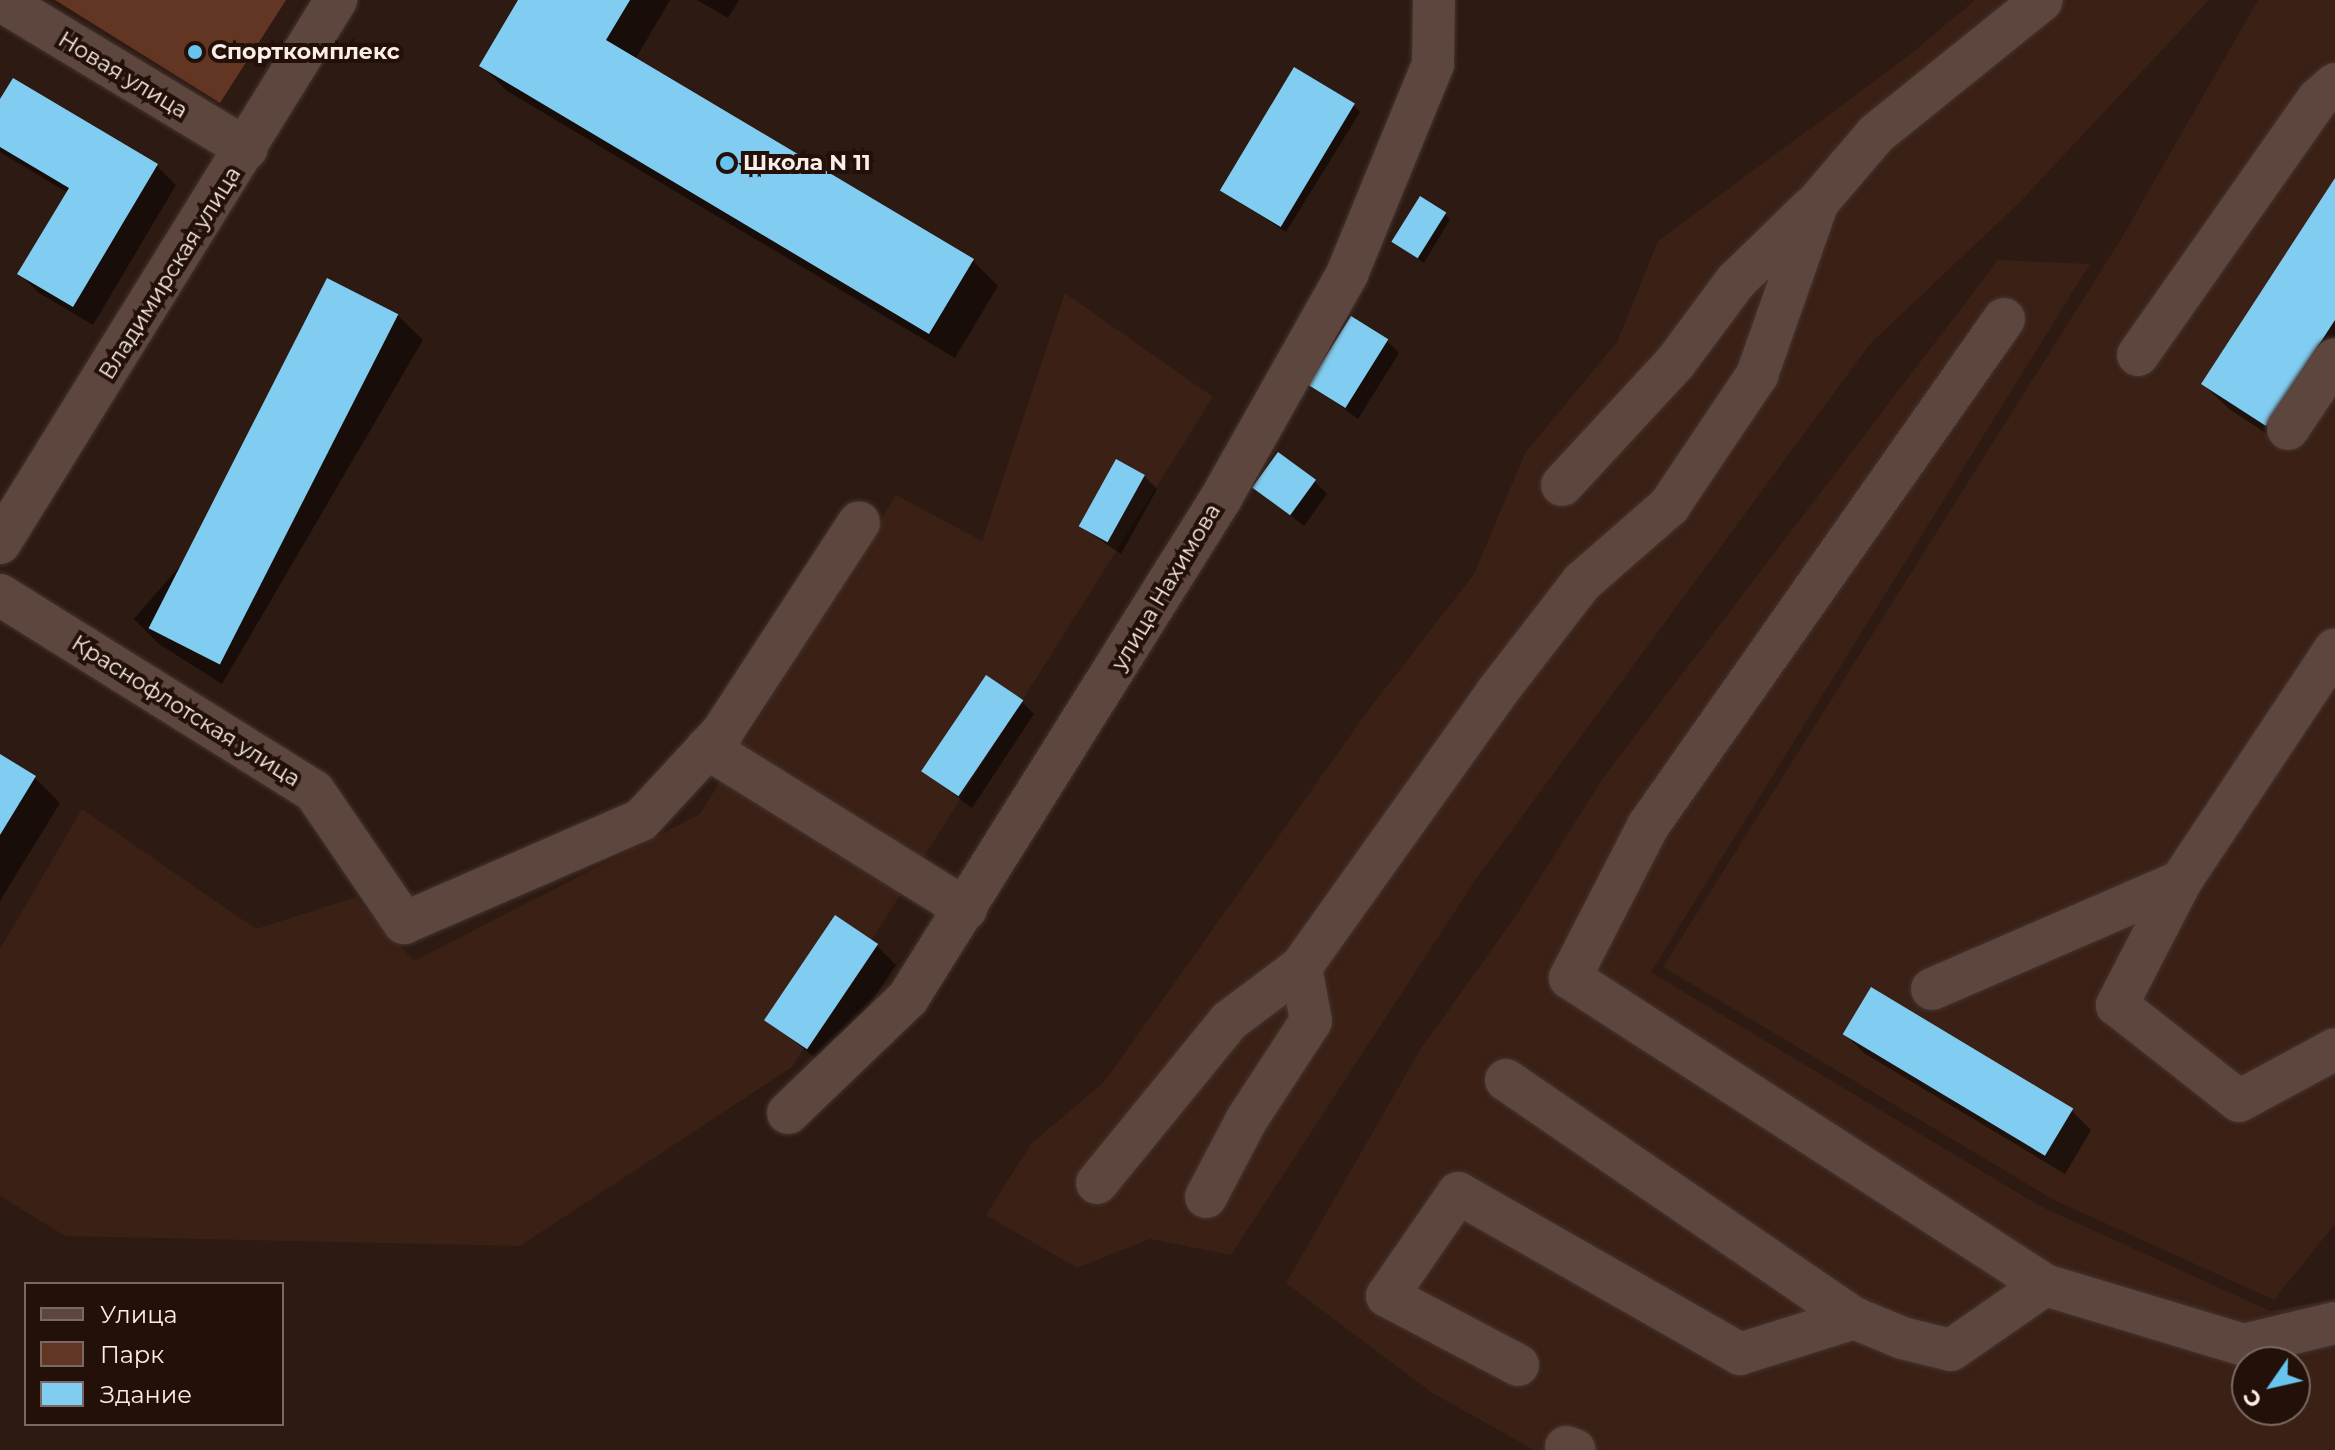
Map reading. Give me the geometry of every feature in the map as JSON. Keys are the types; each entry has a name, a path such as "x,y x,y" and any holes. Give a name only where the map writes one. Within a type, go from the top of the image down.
{"street":[{"name":"Новая улица","path":"0,0 247,149"},
{"name":"Владимирская улица","path":"0,543 247,149 336,0"},
{"name":"улица Нахимова","path":"788,1113 908,998 1221,498 1347,274 1433,64 1434,0"},
{"path":"1562,485 1675,363 1736,281 1818,202 1876,134 2042,0"},
{"path":"2138,355 2318,99 2335,84"},
{"path":"1097,1183 1229,1021 1301,967 1497,692 1582,582 1669,506 1757,375 1818,202"},
{"path":"2004,319 1648,826 1570,978 2045,1285 2244,1345 2335,1323"},
{"path":"2288,429 2335,359"},
{"name":"Краснофлотская улица","path":"0,595 314,791 404,923 641,820 707,748 859,522"},
{"path":"2335,649 2181,881 2117,1005 2239,1101 2335,1049"},
{"path":"707,748 966,909"},
{"path":"1932,989 2181,881"},
{"path":"1206,1197 1247,1119 1311,1021 1301,967"},
{"path":"1506,1080 1854,1318 1951,1350 2045,1285"},
{"path":"1518,1365 1387,1296 1458,1193 1740,1354 1854,1318"}],"shaded area":[{"path":"1975,0 2209,0 2019,203 1870,344 1476,879 1231,1255 1150,1239 1077,1268 986,1215 1031,1144 1104,1082 1367,712 1474,574 1525,453 1617,342 1658,241 1907,57"},
{"path":"2258,0 2335,0 2335,1224 2274,1300 2054,1200 1663,967 2121,239"},
{"path":"1998,260 2090,264 1651,972 2038,1205 2270,1311 2335,1299 2335,1450 1534,1450 1434,1394 1286,1283 1420,1050 1515,917 1605,775"},
{"path":"1065,293 1213,397 792,1067 520,1246 65,1236 0,1196 0,949 82,809 256,929 356,897 414,961 700,814 896,495 982,541"}],"green space":[{"name":"Спорткомплекс","path":"55,0 286,0 220,103"}],"building":[{"name":"Школа N 11","path":"518,0 630,0 606,40 974,259 929,334 479,66"},
{"path":"1294,67 1355,104 1281,227 1220,190"},
{"path":"13,78 158,164 73,307 17,274 69,188 0,147 0,99"},
{"path":"2335,178 2335,320 2266,426 2201,384"},
{"path":"1420,196 1446,212 1418,258 1391,242"},
{"path":"327,278 398,314 220,664 149,628"},
{"path":"1351,316 1388,339 1345,408 1308,385"},
{"path":"1278,452 1316,480 1290,515 1252,488"},
{"path":"1116,459 1145,475 1108,542 1079,526"},
{"path":"986,675 1023,700 958,796 921,771"},
{"path":"0,754 36,776 0,835"},
{"path":"835,915 878,944 807,1049 764,1020"},
{"path":"1871,987 2073,1109 2045,1156 1843,1034"}],"place":[{"name":"Спорткомплекс","path":"195,52"},
{"name":"Школа N 11","path":"727,163"}]}
